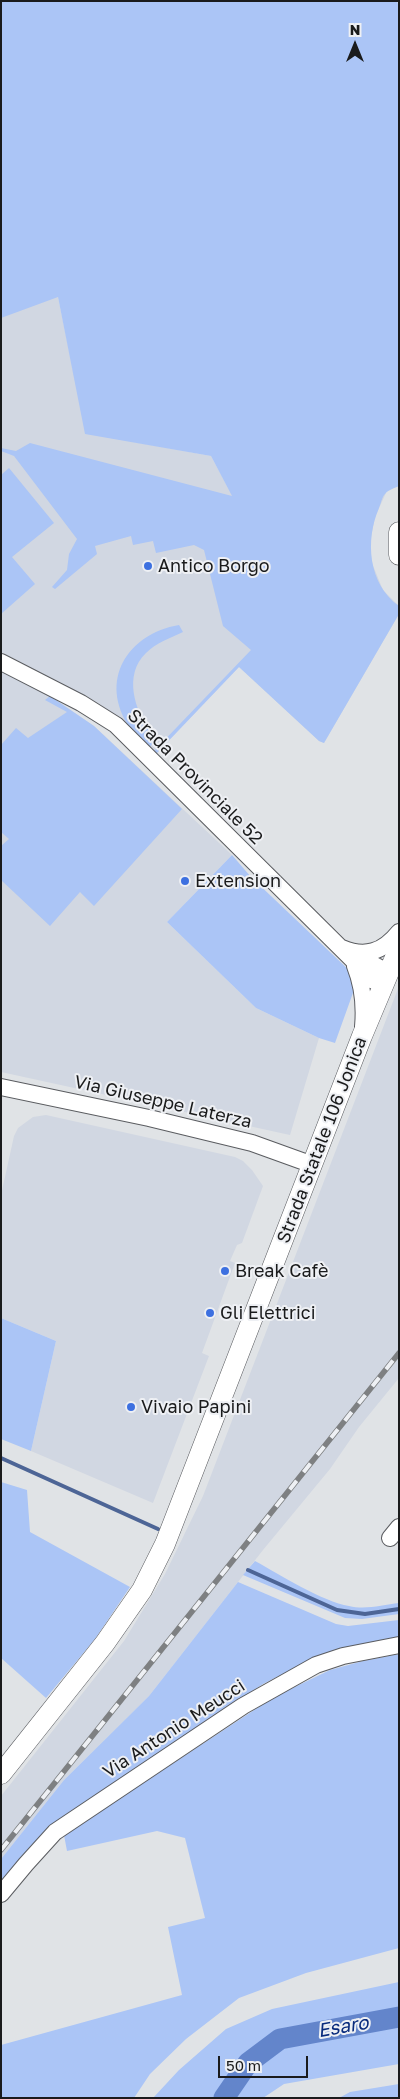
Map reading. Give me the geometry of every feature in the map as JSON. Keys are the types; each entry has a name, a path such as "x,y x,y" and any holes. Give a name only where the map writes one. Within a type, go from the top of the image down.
{"main road":[{"path":"399,532 399,555"},
{"name":"Strada Statale 106 Jonica","path":"1,1774 105,1643 142,1590 165,1544 362,1036 399,948"}],"street":[{"name":"Strada Provinciale 52","path":"1,662 81,703 116,725 304,914 341,948"},
{"path":"341,948 353,953 365,954 378,950 399,932"},
{"path":"341,948 380,968 385,981"},
{"path":"341,948 354,963 361,982 364,1013 362,1036"},
{"name":"Via Giuseppe Laterza","path":"1,1086 252,1143 313,1165"},
{"name":"Via Antonio Meucci","path":"1,1894 55,1832 243,1706 316,1664 343,1656 399,1646"}],"shaded area":[{"path":"1,1 397,1 399,7 399,486 388,491 382,498 375,520 371,547 375,574 389,597 399,606 399,614 324,743 319,741 239,667 156,754 154,751 251,650 223,626 204,550 194,545 156,553 153,541 133,545 131,536 95,546 97,554 55,589 52,587 67,570 69,554 77,539 14,456 1,451 1,448 16,451 30,443 232,496 211,456 85,434 58,297 1,318"},
{"path":"1,144 58,297 86,433 211,456 233,497 386,493 375,517 369,547 372,563 383,590 399,606 399,614 324,743 319,741 239,667 156,754 101,705 1,652"},
{"path":"9,468 54,523 12,557 35,584 1,614 1,475"},
{"path":"179,625 183,632 150,649 139,662 135,672 133,682 136,703 150,732 148,739 154,741 150,747 132,731 121,710 117,693 118,677 123,662 132,649 145,638 161,630"},
{"path":"1,671 50,696 94,726 232,855 167,922 256,1008 319,1038 290,1135 1,1072"},
{"path":"50,696 94,726 182,809 94,906 80,892 50,926 1,880 1,846 9,839 1,832 1,745 16,728 28,738 67,712 45,700"},
{"path":"232,855 251,877 351,972 354,990 335,1043 319,1038 256,1008 167,922"},
{"path":"399,986 399,1378 359,1427 330,1469 263,1550 149,1696 64,1780 1,1859 1,1796 124,1641 165,1574 203,1496"},
{"path":"46,1115 235,1157 243,1161 252,1170 263,1186 242,1243 237,1245 230,1261 235,1263 202,1353 209,1356 153,1503 31,1451 56,1341 1,1318 1,1195 14,1136 18,1128 33,1117"},
{"path":"1,1318 56,1341 31,1451 1,1439"},
{"path":"1,1482 27,1490 30,1532 130,1587 95,1639 46,1698 1,1658"},
{"path":"255,1561 301,1587 327,1599 361,1608 399,1603 399,1614 362,1619 345,1618 243,1575"},
{"path":"238,1582 336,1624 348,1626 399,1620 399,1638 304,1663 263,1684 65,1815 48,1830 1,1884 1,1859 64,1780 149,1696"},
{"path":"399,1654 399,1948 306,1973 239,1998 186,2039 150,2074 134,2098 1,2098 1,2045 182,1995 168,1927 205,1918 185,1838 157,1831 67,1851 64,1835 274,1697 330,1670"},
{"path":"399,1982 399,2064 284,2084 263,2098 153,2098 179,2070 226,2029 272,2009"},
{"path":"399,2084 399,2098 339,2098 350,2092"}],"waterway":[{"path":"1,1458 158,1529"},
{"path":"248,1570 337,1610 365,1614 399,1609"},
{"name":"Esaro","path":"224,2098 248,2063 280,2039 399,2017"}],"railway":[{"path":"1,1850 399,1353"}],"place":[{"name":"Antico Borgo","path":"148,566"},
{"name":"Extension","path":"185,881"},
{"name":"Break Cafè","path":"225,1271"},
{"name":"Gli Elettrici","path":"210,1313"},
{"name":"Vivaio Papini","path":"131,1407"}]}
